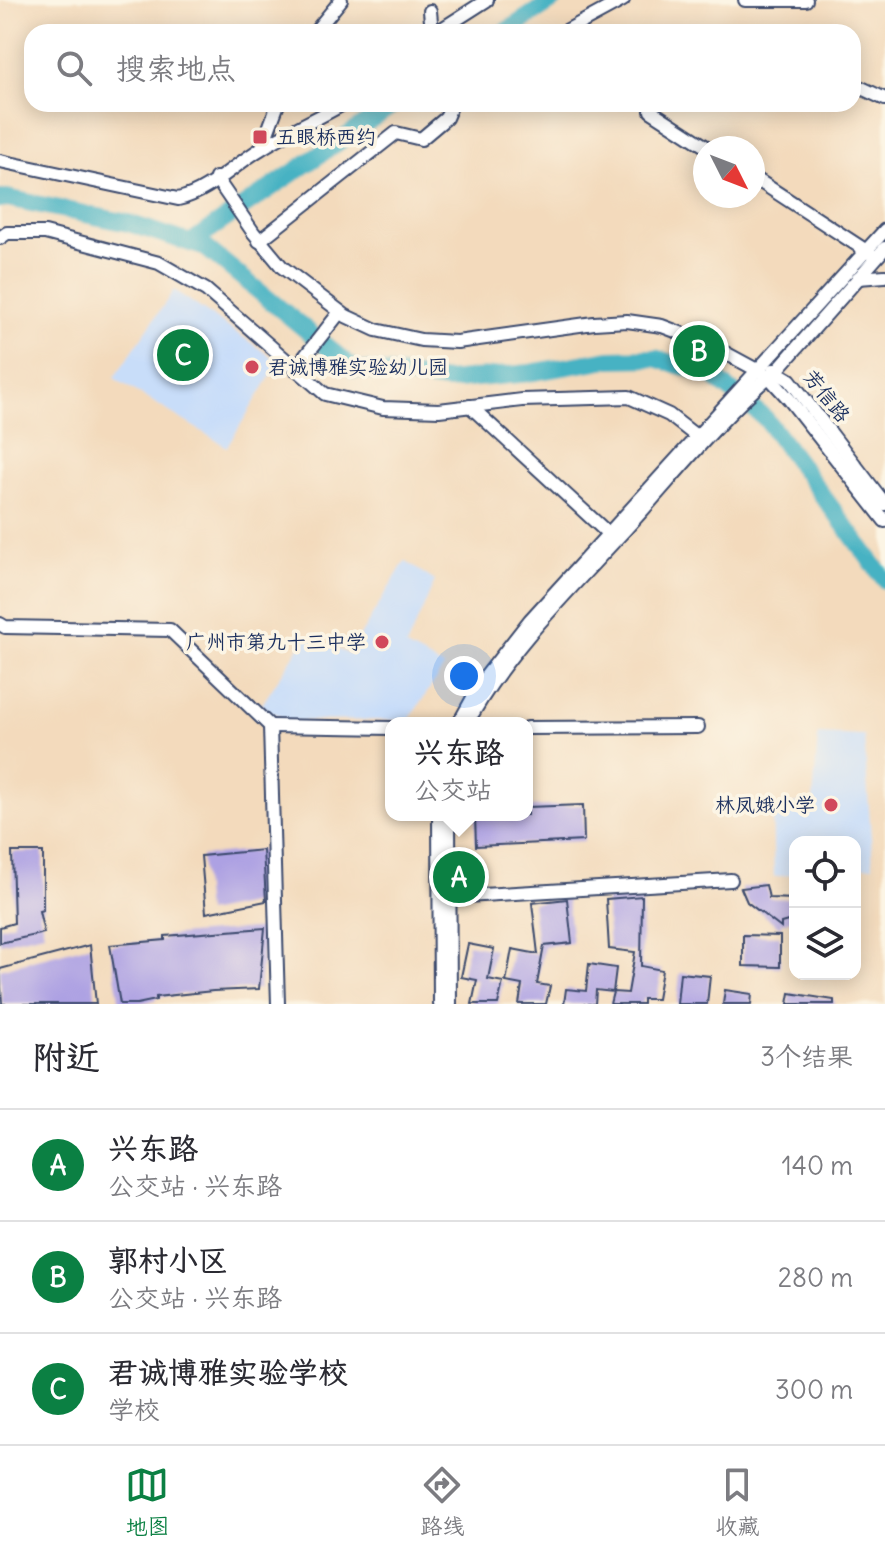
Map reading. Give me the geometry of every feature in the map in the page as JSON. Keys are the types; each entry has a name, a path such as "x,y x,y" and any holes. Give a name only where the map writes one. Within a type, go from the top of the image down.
{"street":[{"path":"322,24 341,0"},
{"path":"448,24 487,0"},
{"path":"579,24 623,0"},
{"path":"745,0 806,0"},
{"path":"430,11 433,24"},
{"path":"861,88 885,99"},
{"path":"262,147 275,112"},
{"path":"0,161 171,199 187,197 204,190 216,178 262,147 328,112"},
{"path":"259,241 396,133 421,139 446,118 449,112"},
{"path":"653,112 693,138"},
{"path":"216,178 259,241 292,276 358,323 396,336 442,342 609,321 662,326 690,334 767,372"},
{"path":"765,184 876,252"},
{"path":"462,717 503,652 725,412 858,278 876,252 885,230"},
{"path":"0,238 7,233 45,233 159,263 206,290 325,394 383,408 439,410 522,400 629,397 669,415 696,436"},
{"path":"767,372 876,252"},
{"path":"858,278 885,276"},
{"path":"295,369 340,312"},
{"name":"芳信路","path":"767,372 800,392 885,504"},
{"name":"芳信路","path":"767,372 885,521"},
{"path":"470,406 611,537"},
{"path":"472,717 492,683 611,537 696,436 725,412"},
{"path":"0,624 5,627 170,630 270,726 385,728"},
{"path":"270,726 278,1004"},
{"path":"533,728 698,727"},
{"path":"439,821 440,1004"},
{"path":"449,821 450,1004"},
{"path":"450,897 731,880"}],"shaded area":[{"path":"174,290 279,362 227,447 114,378"},
{"name":"广州市第九十三中学","path":"405,561 435,581 406,647 444,667 411,717 289,721 261,706 306,636 349,654"},
{"name":"林凤娥小学","path":"818,734 864,736 873,866 861,867 861,836 789,836 789,875 774,877 772,807 813,801"}],"building":[{"path":"583,805 584,841 476,846 475,821 533,821 533,807"},
{"path":"263,850 266,901 206,913 201,856"},
{"path":"12,852 43,852 43,910 39,911 44,933 0,943 0,927 14,923"},
{"path":"766,885 769,898 789,899 789,921 781,923 781,928 747,902 741,888"},
{"path":"642,896 641,966 662,970 657,999 643,999 643,1004 610,1004 613,992 628,993 635,952 609,949 606,899"},
{"path":"567,899 572,943 544,946 537,984 550,986 546,1004 519,1004 522,985 506,982 512,949 538,954 532,903"},
{"path":"265,928 259,989 156,997 156,1000 137,1004 120,1004 110,945 165,940 165,936"},
{"path":"743,935 780,936 780,967 743,966"},
{"path":"468,944 494,949 488,979 503,982 498,1004 472,1004 477,980 461,977"},
{"path":"90,945 96,1004 2,1004 0,969"},
{"path":"589,964 616,968 613,992 596,990 595,1004 564,1004 566,989 586,991"},
{"path":"680,973 710,976 707,1004 677,1004"},
{"path":"725,990 752,994 751,1004 723,1004"},
{"path":"790,993 834,1000 834,1004 788,1004"}],"waterway":[{"path":"517,24 554,0"},
{"path":"190,243 382,112"},
{"path":"0,199 128,223 206,248 354,369 447,381 529,373 609,359 655,358 711,375 765,418 885,580"}],"place":[{"name":"五眼桥西约","path":"260,137"},
{"name":"郭村小区","path":"699,351"},
{"name":"君诚博雅实验学校","path":"183,355"},
{"name":"君诚博雅实验幼儿园","path":"252,367"},
{"name":"广州市第九十三中学","path":"382,642"},
{"name":"林凤娥小学","path":"831,805"},
{"name":"兴东路","path":"459,877"}]}
